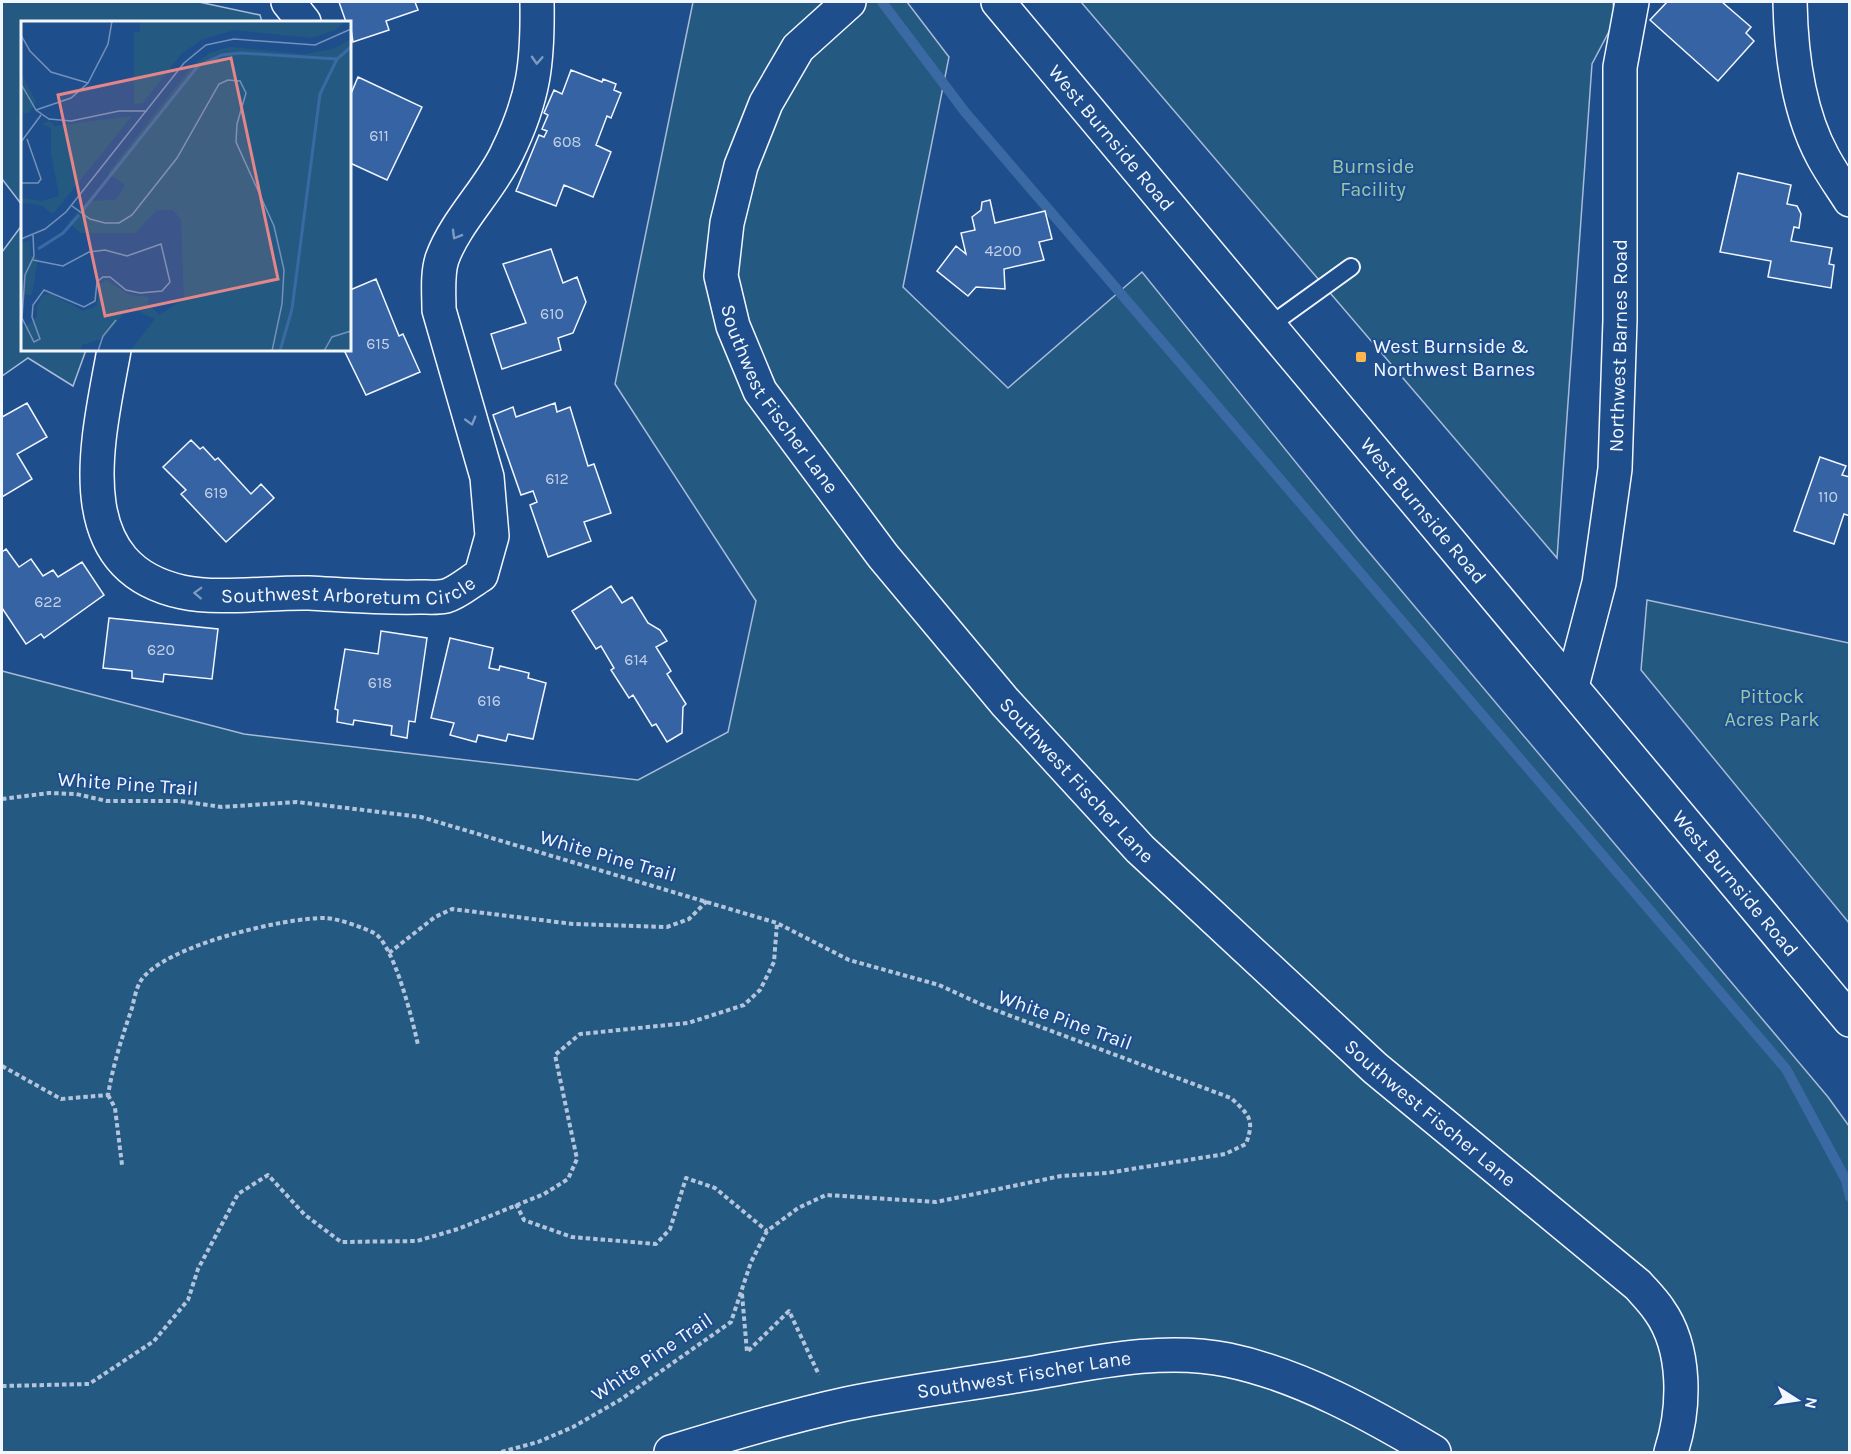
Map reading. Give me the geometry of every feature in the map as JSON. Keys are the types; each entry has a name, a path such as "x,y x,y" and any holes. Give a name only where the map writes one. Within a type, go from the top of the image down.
{"street":[{"path":"288,2 303,21"},
{"name":"Southwest Arboretum Circle","path":"114,351 95,469 98,504 111,542 129,568 156,584 184,592 308,593 394,598 447,596 481,575 492,536 487,477 439,310 439,283 442,260 477,198 507,156 524,115 536,73 537,2"},
{"name":"Southwest Fischer Lane","path":"849,2 798,48 766,103 741,166 727,223 721,276 733,326 760,392 883,556 1005,702 1140,849 1375,1068 1629,1278 1653,1302 1677,1345 1681,1391 1675,1439 1671,1452"},
{"name":"West Burnside Road","path":"998,2 1850,1020"},
{"name":"Northwest Barnes Road","path":"1572,686 1599,583 1615,469 1621,224 1618,141 1620,67 1632,2"},
{"path":"1790,2 1790,26 1801,104 1822,156 1850,200"},
{"name":"Southwest Fischer Lane","path":"671,1452 756,1425 834,1407 1101,1362 1170,1354 1228,1360 1313,1387 1388,1425 1434,1452"}],"lane":[{"path":"1269,326 1351,267"}],"path":[{"name":"White Pine Trail","path":"2,799 49,793 76,794 107,801 180,801 222,807 309,803 410,816 777,923 849,960 939,985 987,1007 1231,1098 1249,1115 1252,1129 1246,1144 1225,1154 1107,1173 1061,1176 936,1202 826,1195 798,1208 767,1231 751,1262 730,1322 620,1400 573,1427 538,1442 501,1452"},
{"path":"389,953 435,916 452,909 573,924 667,927 689,919 707,901"},
{"path":"122,1165 115,1108 108,1095 113,1065 140,981 158,964 194,946 261,927 327,918 376,933 389,953 409,1002 418,1045"},
{"path":"2,1386 89,1384 154,1341 188,1300 198,1269 238,1194 268,1175 305,1215 341,1242 417,1241 458,1228 544,1194 568,1179 577,1159 555,1055 580,1034 688,1023 744,1005 760,990 774,962 777,923"},
{"path":"2,1066 61,1099 108,1095"},
{"path":"516,1204 524,1221 572,1237 656,1244 670,1229 686,1178 715,1188 767,1231"},
{"path":"742,1293 747,1352 789,1311 834,1407"}],"green space":[{"path":"2,2 199,2 260,15 262,21 21,21 21,204 2,179"},
{"path":"693,2 907,2 949,57 903,287 1008,388 1142,272 1357,538 1828,1097 1849,1126 1849,1452 2,1452 2,671 244,734 638,780 728,732 756,601 615,384"},
{"name":"Burnside Facility","path":"1081,2 1613,2 1615,20 1592,64 1557,558"},
{"path":"21,226 21,351 86,351 73,386 28,358 2,376 2,252"},
{"name":"Pittock Acres Park","path":"1647,600 1849,643 1849,923 1641,670"}],"building":[{"path":"339,2 415,2 418,10 386,21 389,30 353,42 351,21 346,21"},
{"path":"1667,2 1722,2 1751,27 1746,33 1754,41 1718,81 1650,20"},
{"path":"571,70 602,82 603,79 616,84 614,90 621,93 611,118 607,116 596,145 611,152 593,197 564,185 556,206 516,191 539,135 544,137 547,131 542,129 548,115 544,113 554,90 562,94"},
{"path":"358,77 422,107 387,180 351,163 351,94"},
{"path":"1738,173 1791,185 1787,204 1797,206 1801,214 1799,228 1794,227 1791,241 1832,248 1829,264 1834,265 1831,288 1768,277 1771,261 1720,252"},
{"path":"990,200 995,223 1045,211 1052,239 1039,242 1044,260 1004,269 1005,289 976,287 968,296 937,271 956,246 966,254 961,233 975,230 972,217 981,210 982,202"},
{"path":"551,249 563,283 577,277 586,302 573,333 558,338 561,350 502,369 491,334 526,323 503,264"},
{"path":"376,279 399,336 403,334 420,372 366,395 344,351 351,351 351,290"},
{"path":"27,403 47,437 17,454 32,479 2,497 2,417"},
{"path":"555,403 557,412 570,407 588,466 594,464 611,513 584,522 591,541 548,557 530,505 537,502 533,491 521,495 493,415 513,407 516,417"},
{"path":"191,440 200,449 203,447 215,460 218,458 251,494 261,484 274,498 226,542 181,494 186,490 163,467"},
{"path":"1820,457 1846,466 1842,475 1850,477 1850,516 1844,514 1834,544 1794,531"},
{"path":"6,549 19,567 31,559 43,576 53,570 58,577 82,562 104,595 44,638 41,634 26,644 2,608 2,552"},
{"path":"611,586 622,603 632,597 648,623 660,630 667,641 656,647 671,671 667,674 686,704 683,707 682,733 667,742 656,724 652,726 633,695 629,698 611,670 614,668 601,646 596,649 572,611"},
{"path":"109,618 218,629 212,679 164,674 163,682 132,678 132,671 103,668"},
{"path":"381,631 427,638 415,722 409,721 407,738 391,735 392,726 354,720 353,725 337,722 338,710 335,709 345,649 378,654"},
{"path":"450,638 493,648 489,668 499,670 500,666 529,673 528,678 546,683 533,739 508,734 506,741 478,735 476,742 450,735 454,723 431,718"}],"waterway":[{"path":"882,2 965,112 1786,1069 1846,1180 1850,1197"}],"place":[{"name":"West Burnside & Northwest Barnes","path":"1361,357"}]}
